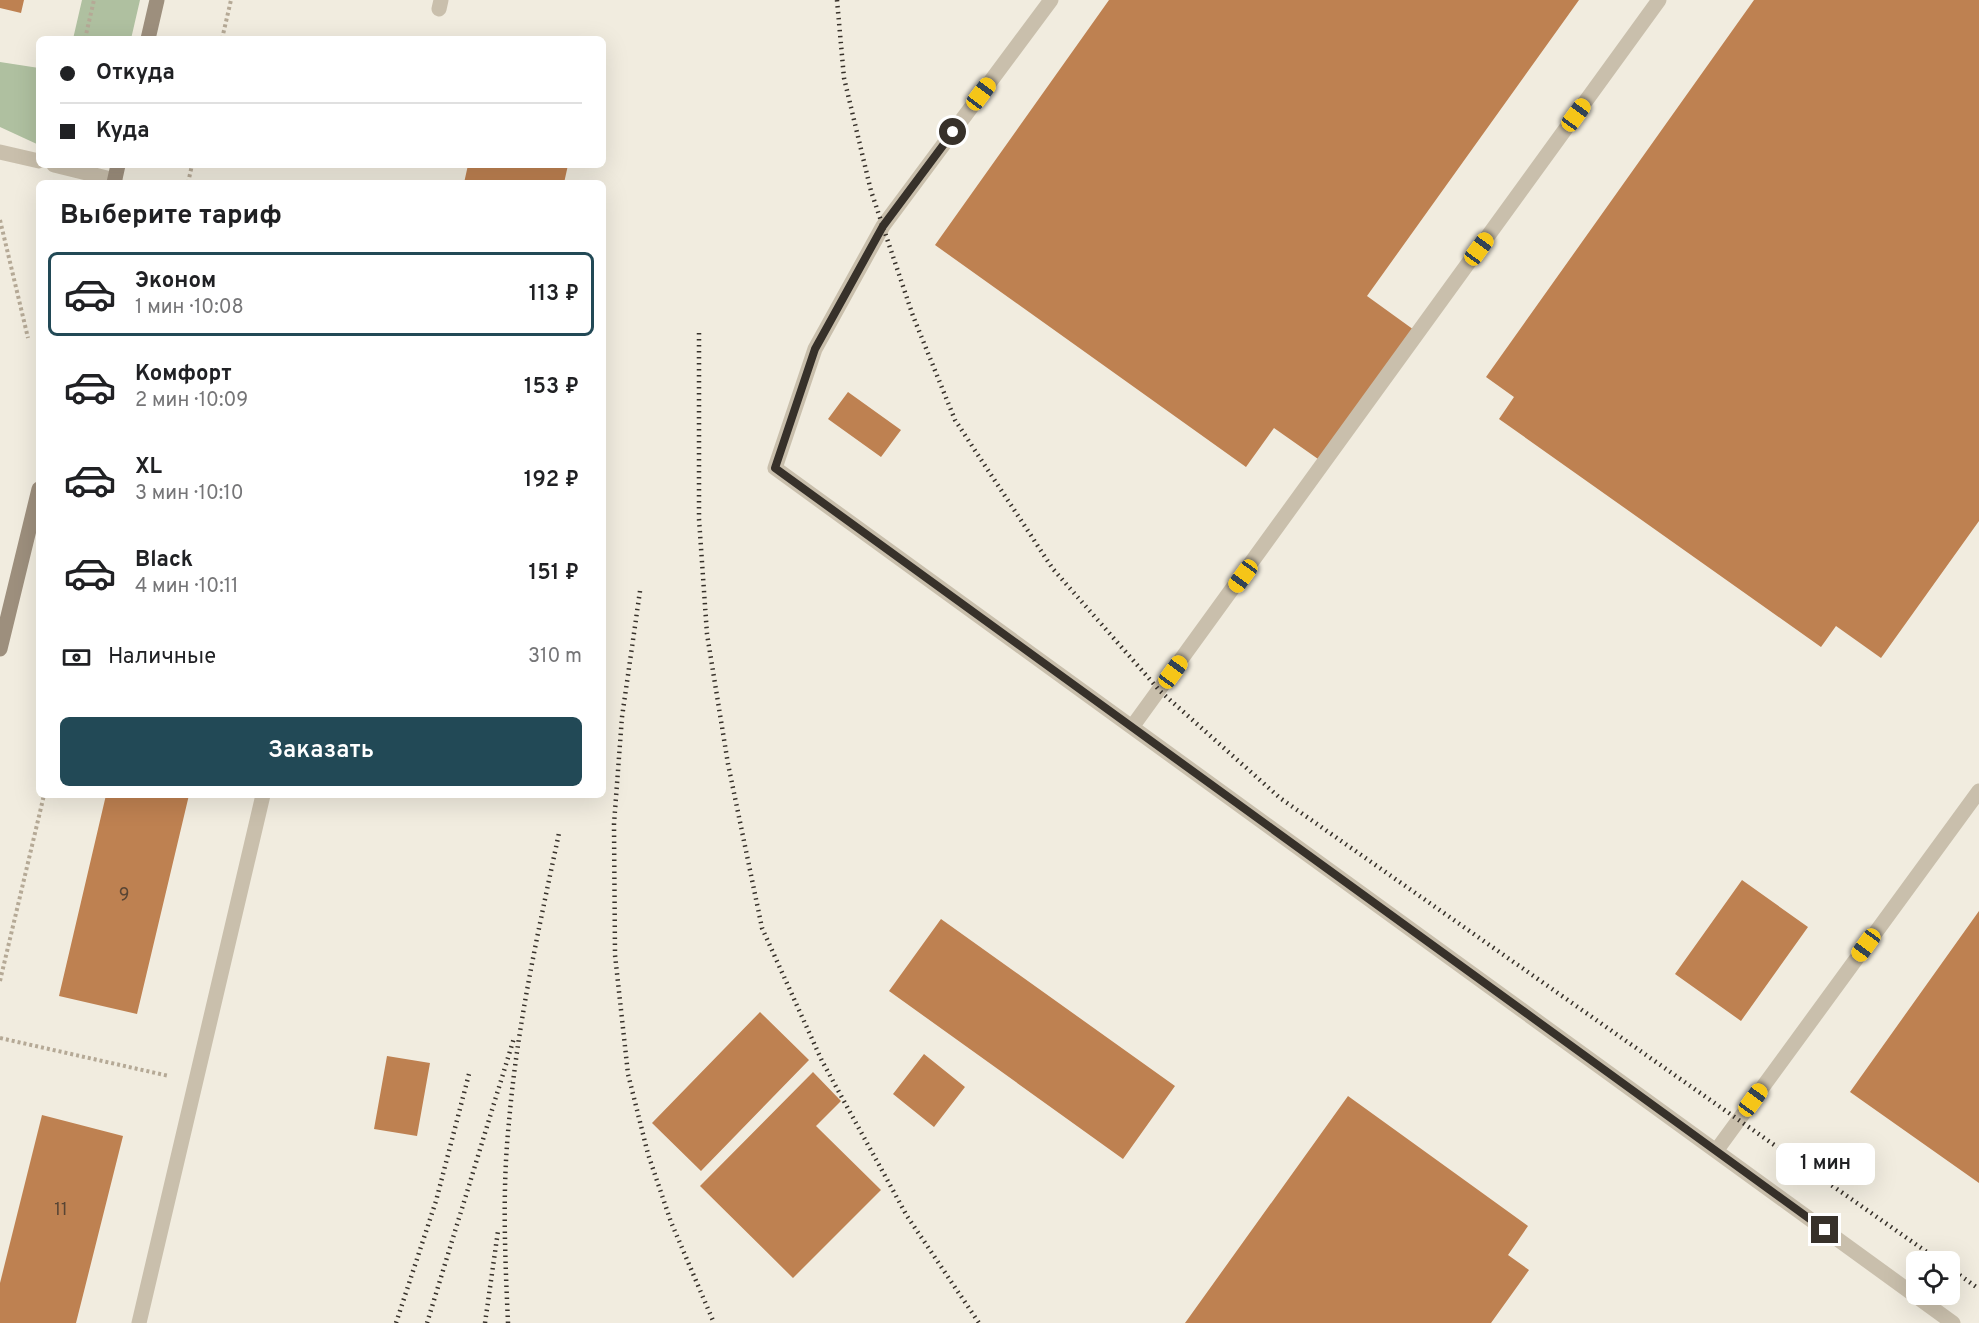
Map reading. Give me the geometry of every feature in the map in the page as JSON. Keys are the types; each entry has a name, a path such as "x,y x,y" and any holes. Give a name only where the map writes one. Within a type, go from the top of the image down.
{"street":[{"path":"149,36 156,0"},
{"path":"0,649 36,501"}],"lane":[{"path":"1052,0 883,226 815,349 775,468 1953,1323"},
{"path":"1132,727 1659,0"},
{"path":"0,152 36,160"},
{"path":"71,168 116,176"},
{"path":"1716,1150 1979,791"},
{"path":"139,1323 262,798"}],"path":[{"path":"86,36 94,0"},
{"path":"223,36 231,0"},
{"path":"0,220 28,338"},
{"path":"0,981 43,798"},
{"path":"0,1038 196,1082"}],"green space":[{"path":"82,0 140,0 132,36 74,36"},
{"path":"0,62 36,68 36,144 0,127"}],"building":[{"path":"0,0 24,0 21,13 0,8"},
{"path":"1109,0 1579,0 1367,296 1421,335 1328,466 1274,428 1246,467 935,245"},
{"path":"1754,0 1979,0 1979,521 1881,658 1836,626 1821,647 1499,419 1514,397 1486,377"},
{"path":"467,168 567,168 565,180 465,180"},
{"path":"848,392 901,430 881,457 828,419"},
{"path":"105,798 188,798 137,1014 59,996"},
{"path":"1742,880 1808,927 1741,1021 1675,974"},
{"path":"1979,911 1979,1183 1850,1092"},
{"path":"941,919 1175,1086 1123,1159 889,991"},
{"path":"760,1012 809,1060 701,1171 652,1123"},
{"path":"924,1054 965,1087 934,1127 893,1094"},
{"path":"387,1056 430,1063 417,1136 374,1129"},
{"path":"813,1072 841,1101 816,1126 881,1190 793,1278 700,1186"},
{"path":"1348,1096 1528,1226 1508,1255 1529,1270 1491,1323 1185,1323"},
{"path":"42,1115 123,1136 76,1323 0,1323 0,1283"}],"railway":[{"path":"837,0 844,78 871,191 913,316 955,420 1053,569 1160,691 1280,798 1925,1251"},
{"path":"699,333 699,519 707,634 728,764 762,928 822,1061 907,1216 979,1323"},
{"path":"640,591 622,717 614,824 615,955 628,1074 648,1154 671,1222 714,1323"},
{"path":"508,1323 505,1197 513,1086 529,977 559,833"},
{"path":"427,1323 514,1038"},
{"path":"396,1323 436,1201 469,1074"},
{"path":"485,1323 498,1231"},
{"path":"1960,1275 1979,1289"}],"route":[{"path":"953,132 883,226 815,349 775,468 1825,1230"}]}
